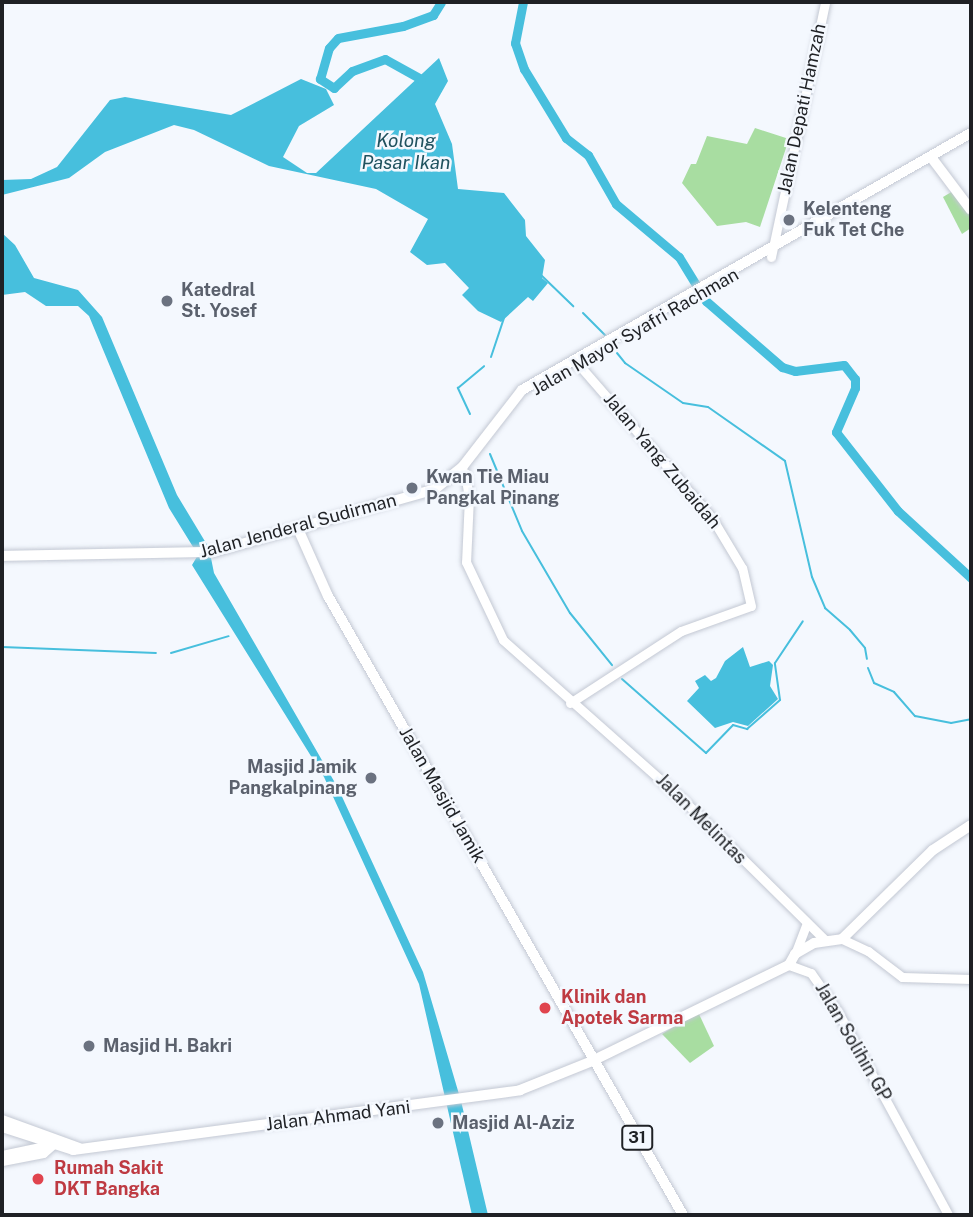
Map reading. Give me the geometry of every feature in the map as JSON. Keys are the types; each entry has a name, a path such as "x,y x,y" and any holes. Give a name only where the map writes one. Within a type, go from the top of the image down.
{"highway":[{"path":"932,159 971,133"},
{"path":"932,159 971,140"},
{"name":"Jalan Mayor Syafri Rachman","path":"509,402 529,386 932,159"},
{"name":"Jalan Mayor Syafri Rachman","path":"507,417 528,392 700,291"},
{"name":"Jalan Jenderal Sudirman","path":"2,562 214,555 440,487 471,457 509,402"},
{"name":"Jalan Jenderal Sudirman","path":"298,529 429,497 465,473 507,417"},
{"name":"Jalan Masjid Jamik","path":"298,529 328,596 592,1061"},
{"name":"Jalan Jenderal Sudirman","path":"2,556 193,557"},
{"name":"31","path":"592,1061 683,1215"}],"main road":[{"name":"Jalan Depati Hamzah","path":"771,251 800,127 824,2"},
{"path":"932,159 971,211"},
{"name":"Jalan Yang Zubaidah","path":"570,703 681,631 751,606 742,568 712,518 578,364"},
{"name":"Jalan Melintas","path":"465,473 469,497 466,558 483,605 507,645 680,797 826,941"},
{"path":"842,939 940,844 971,825"},
{"path":"592,1061 789,965 807,923"},
{"path":"795,954 826,941 842,939 868,951 902,977 971,979"},
{"name":"Jalan Solihin GP","path":"789,965 811,972 838,1012 948,1215"},
{"name":"Jalan Ahmad Yani","path":"2,1127 79,1148 464,1101 520,1090 592,1061"},
{"name":"Jalan Ahmad Yani","path":"2,1120 51,1142"},
{"path":"2,1154 51,1142"},
{"path":"2,1161 35,1156 51,1142"}],"green space":[{"path":"755,128 789,139 760,227 746,222 717,226 682,183 691,164 696,164 707,136 747,144"},
{"path":"953,191 971,217 971,228 962,234 943,197"},
{"path":"698,1012 714,1046 690,1063 662,1034"}],"water":[{"name":"Kolong Pasar Ikan","path":"439,58 448,81 435,104 452,144 458,189 504,193 525,220 526,236 545,260 542,278 548,283 533,301 528,297 501,322 478,311 462,295 469,288 445,263 427,265 410,252 428,219 376,189 269,166 194,130 174,125 105,152 69,178 2,195 2,180 31,179 57,167 110,100 125,97 231,115 301,79 326,89 334,105 299,126 283,157 307,173 316,173"},
{"path":"2,233 15,245 34,278 78,290 102,317 177,495 209,548 214,573 338,788 423,972 461,1101 488,1215 472,1215 419,984 324,777 192,565 198,555 169,508 89,316 78,306 46,306 25,292 2,295"},
{"path":"743,647 750,667 769,661 773,665 770,686 778,699 748,726 733,722 715,728 687,701 699,688 695,681 705,675 711,681 716,678 725,661"}],"waterway":[{"path":"421,79 385,59 352,71 334,88 320,79 329,48 338,38 403,26 433,15 441,2"},
{"path":"523,2 515,43 524,69 566,138 588,155 616,204 679,257 706,301 782,367 795,371 844,365 855,379 855,388 836,432 898,511 971,578"},
{"path":"541,275 573,306"},
{"path":"583,313 605,335"},
{"path":"491,357 504,318"},
{"path":"617,353 625,363 683,403 708,407 785,461 812,577 825,608 850,630 865,648 867,659"},
{"path":"470,414 458,388 484,366"},
{"path":"490,454 522,531 570,613 612,665"},
{"path":"622,679 706,753 733,725 747,729 780,700 775,663 803,621"},
{"path":"171,653 229,636"},
{"path":"2,647 156,653"},
{"path":"868,668 874,683 894,692 915,716 951,723 971,719"}],"place":[{"name":"Kelenteng Fuk Tet Che","path":"789,220"},
{"name":"Katedral St. Yosef","path":"167,301"},
{"name":"Kwan Tie Miau Pangkal Pinang","path":"412,488"},
{"name":"Masjid Jamik Pangkalpinang","path":"371,778"},
{"name":"Klinik dan Apotek Sarma","path":"545,1008"},
{"name":"Masjid H. Bakri","path":"89,1046"},
{"name":"Masjid Al-Aziz","path":"438,1123"},
{"name":"Rumah Sakit DKT Bangka","path":"38,1179"}]}
